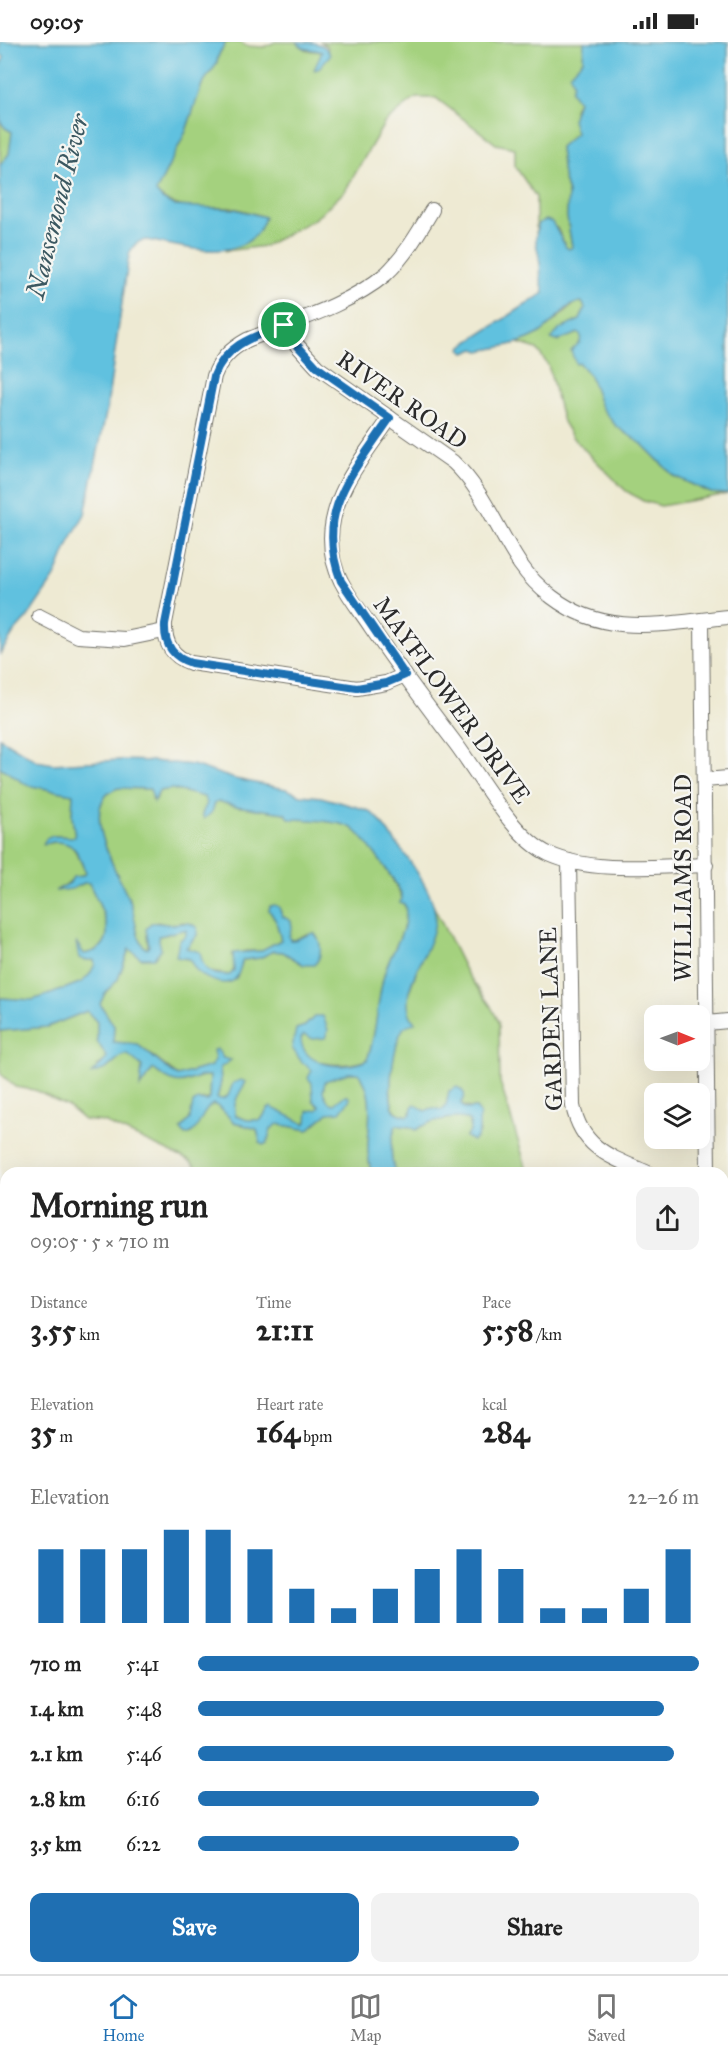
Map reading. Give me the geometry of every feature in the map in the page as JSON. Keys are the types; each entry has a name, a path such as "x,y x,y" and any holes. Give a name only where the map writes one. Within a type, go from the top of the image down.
{"street":[{"path":"405,675 386,683 357,688 191,663 171,650 164,631 218,365 234,347 247,339 335,304 374,283 399,260 432,210"},
{"name":"RIVER ROAD","path":"284,325 296,344 317,367 453,462 466,475 478,490 520,564 542,589 560,603 592,619 617,625 644,626 728,617"},
{"name":"MAYFLOWER DRIVE","path":"390,418 336,504 332,520 332,551 341,581 405,675 522,834 548,854 569,861 602,866 706,865"},
{"path":"39,616 78,636 125,639 164,631"},
{"name":"WILLIAMS ROAD","path":"702,620 707,1005"},
{"path":"705,780 728,778"},
{"name":"GARDEN LANE","path":"569,861 575,1118 587,1139 599,1150 635,1167"},
{"path":"710,1023 728,1021"},
{"name":"WILLIAMS ROAD","path":"707,1071 708,1167"}],"green space":[{"path":"226,42 240,42 246,46 264,47 275,42 297,42 307,50 322,52 315,70 328,47 321,42 584,42 583,60 573,83 578,101 574,109 576,133 560,147 563,176 568,193 567,217 572,247 569,249 566,247 557,228 539,223 536,233 536,197 515,166 515,148 496,144 436,98 416,98 385,122 345,191 316,218 265,246 225,251 244,242 254,234 265,217 233,208 192,208 172,204 156,192 186,131 202,84 216,65"},
{"path":"0,121 12,132 9,154 0,165"},
{"path":"577,302 582,302 585,308 580,320 560,329 557,341 578,333 581,336 579,363 590,376 601,407 616,426 642,444 674,476 711,493 728,494 661,506 643,501 626,491 573,438 563,422 548,365 537,349 518,343 541,332"},
{"path":"0,767 27,785 73,794 72,816 75,837 53,836 45,844 63,842 73,848 86,873 57,890 72,889 89,883 106,924 107,934 104,943 97,950 84,954 77,944 84,960 94,960 95,964 90,974 82,982 32,1000 0,998"},
{"path":"118,788 151,789 152,800 156,800 159,791 172,789 205,797 207,803 218,801 285,813 290,819 349,826 364,839 392,878 404,903 405,919 384,976 367,1060 360,1063 338,1064 315,1060 301,1049 301,1040 315,1016 305,1026 296,1029 301,1061 313,1070 313,1100 320,1107 304,1124 268,1109 261,1120 247,1120 236,1116 235,1103 246,1082 223,1099 217,1099 221,1082 220,1068 230,1060 215,1060 211,1066 178,1076 137,1044 113,1042 114,1026 100,1004 105,993 118,979 129,949 141,958 158,936 186,930 188,932 180,958 189,959 204,976 220,979 237,977 243,960 260,958 273,951 283,952 304,965 307,934 290,940 292,927 282,916 279,907 269,910 276,921 281,940 260,951 246,951 232,955 234,966 230,975 209,972 186,948 197,935 184,922 170,925 157,922 147,929 148,948 145,948 137,933 131,904 110,860 100,824 100,809 105,796"},
{"path":"431,901 466,972 490,1005 499,1022 500,1082 526,1167 394,1167 391,1149 396,1125 416,1130 434,1121 461,1118 470,1122 470,1132 466,1137 480,1133 478,1121 480,1113 476,1108 463,1106 449,1091 443,1110 425,1111 412,1107 411,1115 408,1116 397,1112 393,1105 391,1084 394,1059 401,1031 407,1020 408,996 430,938 433,914"},
{"path":"87,1011 97,1022 97,1041 107,1057 97,1066 106,1069 127,1053 142,1066 141,1086 153,1069 168,1079 181,1083 200,1076 210,1076 209,1099 198,1100 194,1103 190,1119 181,1129 190,1134 205,1110 213,1104 234,1122 257,1129 260,1142 267,1143 271,1129 278,1124 308,1130 328,1113 334,1104 329,1103 323,1092 325,1080 348,1073 358,1073 364,1081 369,1099 368,1149 370,1167 196,1167 190,1161 104,1122 84,1120 70,1108 35,1090 15,1087 0,1073 0,1031 47,1027"}],"water":[{"name":"Nansemond River","path":"0,42 226,42 216,65 202,84 186,131 156,192 162,199 175,206 235,209 265,217 257,233 245,243 231,249 197,249 147,240 135,244 129,255 106,413 85,514 70,540 55,577 0,654 0,165 9,154 12,132 0,121 0,68 4,57 0,54"},
{"path":"297,42 321,45 330,55 318,69 314,70 322,52 306,49"},
{"path":"584,42 728,42 728,494 711,493 674,476 642,444 616,426 601,407 590,376 579,363 576,364 571,351 580,342 581,336 578,333 557,341 551,339 560,329 580,320 585,308 582,302 570,306 540,333 526,340 480,351 475,349 465,353 461,349 462,346 544,293 536,241 539,223 546,220 552,222 566,247 569,249 572,247 567,217 568,193 563,176 560,147 576,133 572,120 578,101 571,91 573,83 570,74 583,60"},
{"path":"0,738 37,761 53,764 120,760 193,765 235,779 357,807 369,811 378,818 420,877 435,914 430,941 411,984 408,998 409,1011 415,1023 404,1028 397,1046 392,1070 392,1105 396,1112 408,1116 415,1104 425,1111 432,1108 443,1110 449,1091 457,1087 464,1094 462,1106 466,1109 476,1108 480,1113 479,1132 476,1138 473,1141 466,1137 470,1132 470,1122 467,1119 440,1120 416,1130 396,1125 391,1149 394,1167 370,1167 368,1149 369,1099 364,1081 358,1073 348,1073 325,1081 323,1092 329,1103 334,1104 344,1096 350,1099 340,1112 328,1113 308,1130 278,1124 271,1129 267,1143 263,1145 257,1129 234,1122 213,1104 194,1130 185,1135 181,1129 190,1119 193,1103 209,1099 210,1076 179,1083 153,1069 140,1087 142,1066 127,1054 121,1056 106,1069 91,1074 107,1057 97,1041 97,1022 87,1011 47,1027 0,1031 0,998 32,1000 82,982 90,974 95,964 94,960 79,958 76,942 84,954 97,950 104,943 107,935 103,914 89,883 72,889 55,891 70,883 73,877 86,873 77,852 65,843 43,844 46,839 53,836 75,837 72,816 73,794 27,785 0,767","holes":["118,788 150,789 154,802 159,791 172,789 204,797 207,803 202,814 204,819 212,812 218,801 285,813 290,819 345,825 355,831 371,848 400,892 402,898 400,902 405,905 405,922 385,972 367,1060 337,1066 316,1061 308,1055 303,1048 301,1038 304,1035 313,1039 325,1038 328,1030 323,1016 315,1016 305,1026 296,1029 292,1048 301,1061 312,1070 308,1078 312,1083 313,1100 320,1107 317,1110 308,1111 305,1124 271,1107 261,1120 247,1120 236,1116 235,1103 246,1082 241,1080 233,1083 228,1096 217,1099 221,1082 220,1068 231,1060 223,1058 217,1049 213,1050 215,1060 211,1066 178,1076 137,1044 113,1042 114,1026 100,1004 105,993 118,979 129,949 141,958 154,958 161,949 158,936 186,930 186,935 179,941 176,957 189,959 201,974 210,980 222,983 236,978 243,960 260,958 273,951 283,952 304,965 314,965 320,953 319,940 314,933 290,940 291,921 282,916 279,907 275,905 270,906 269,910 276,921 281,940 260,951 233,953 234,970 230,975 209,971 203,964 200,952 186,948 197,935 197,928 190,923 151,923 146,929 149,945 145,948 137,933 131,904 104,842 100,824 100,809 105,796"]}],"route":[{"path":"284,325 296,344 317,367 390,418 343,489 332,520 332,551 341,581 405,675 372,687 357,688 191,663 177,656 166,641 165,624 218,365 234,347 247,339 284,325"}]}
